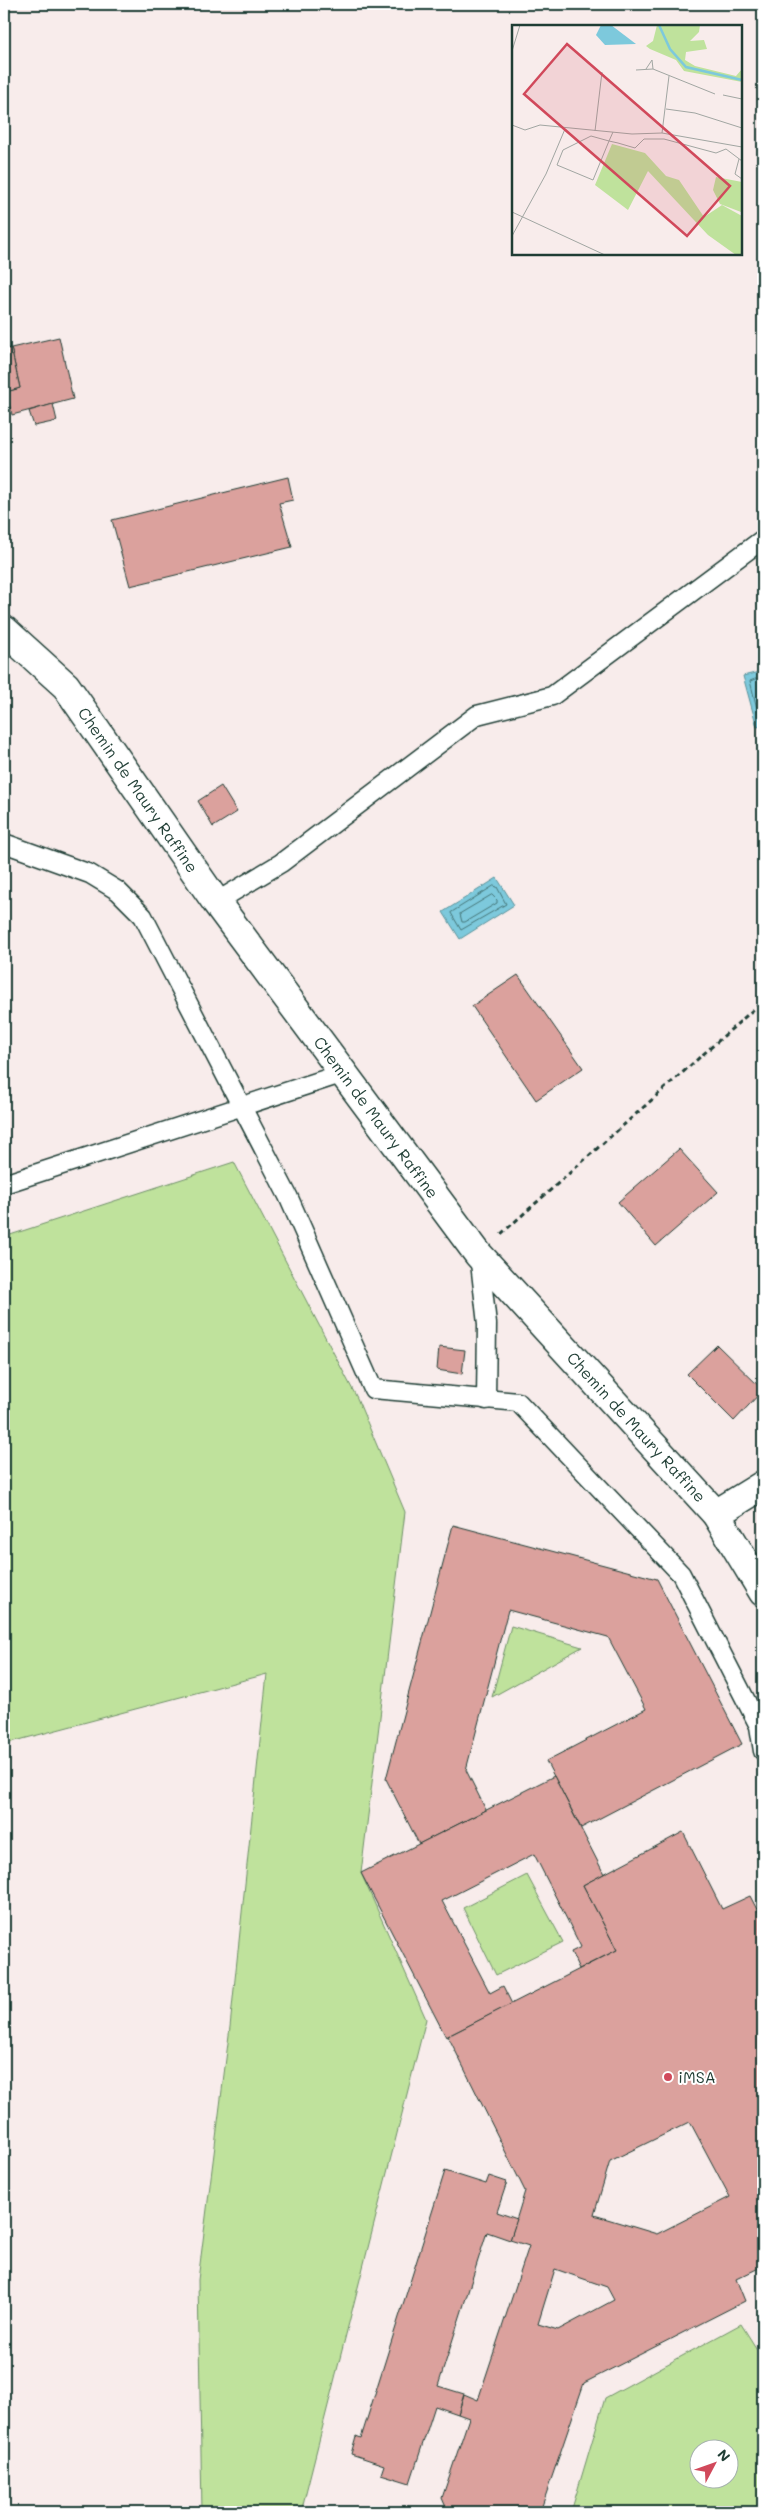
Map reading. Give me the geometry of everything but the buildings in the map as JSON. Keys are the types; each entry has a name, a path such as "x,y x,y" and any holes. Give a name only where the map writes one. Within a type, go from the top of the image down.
{"street":[{"name":"Chemin de Maury Raffine","path":"4,630 66,686 216,902 478,1254 716,1514 763,1592"},
{"path":"716,1514 763,1485"}],"lane":[{"path":"216,902 281,864 477,715 552,696 763,539"},
{"path":"4,843 90,874 118,891 143,916 288,1196 373,1389 518,1402 681,1574 759,1726 763,1751"},
{"path":"4,1184 344,1073"},
{"path":"478,1254 488,1324 486,1400"}],"path":[{"path":"478,1254 763,1001"}],"green space":[{"path":"234,1162 357,1398 405,1512 361,1873 426,2019 301,2512 202,2512 198,2280 230,2027 267,1674 4,1744 4,1237"},
{"path":"511,1626 582,1647 492,1697"},
{"path":"527,1875 563,1942 496,1975 463,1908"},
{"path":"741,2324 763,2359 763,2512 571,2512 605,2398"}],"water":[{"path":"763,671 763,726 757,727 743,676"},
{"path":"497,878 514,905 460,939 443,912"}],"place":[{"name":"iMSA","path":"668,2077"}]}
